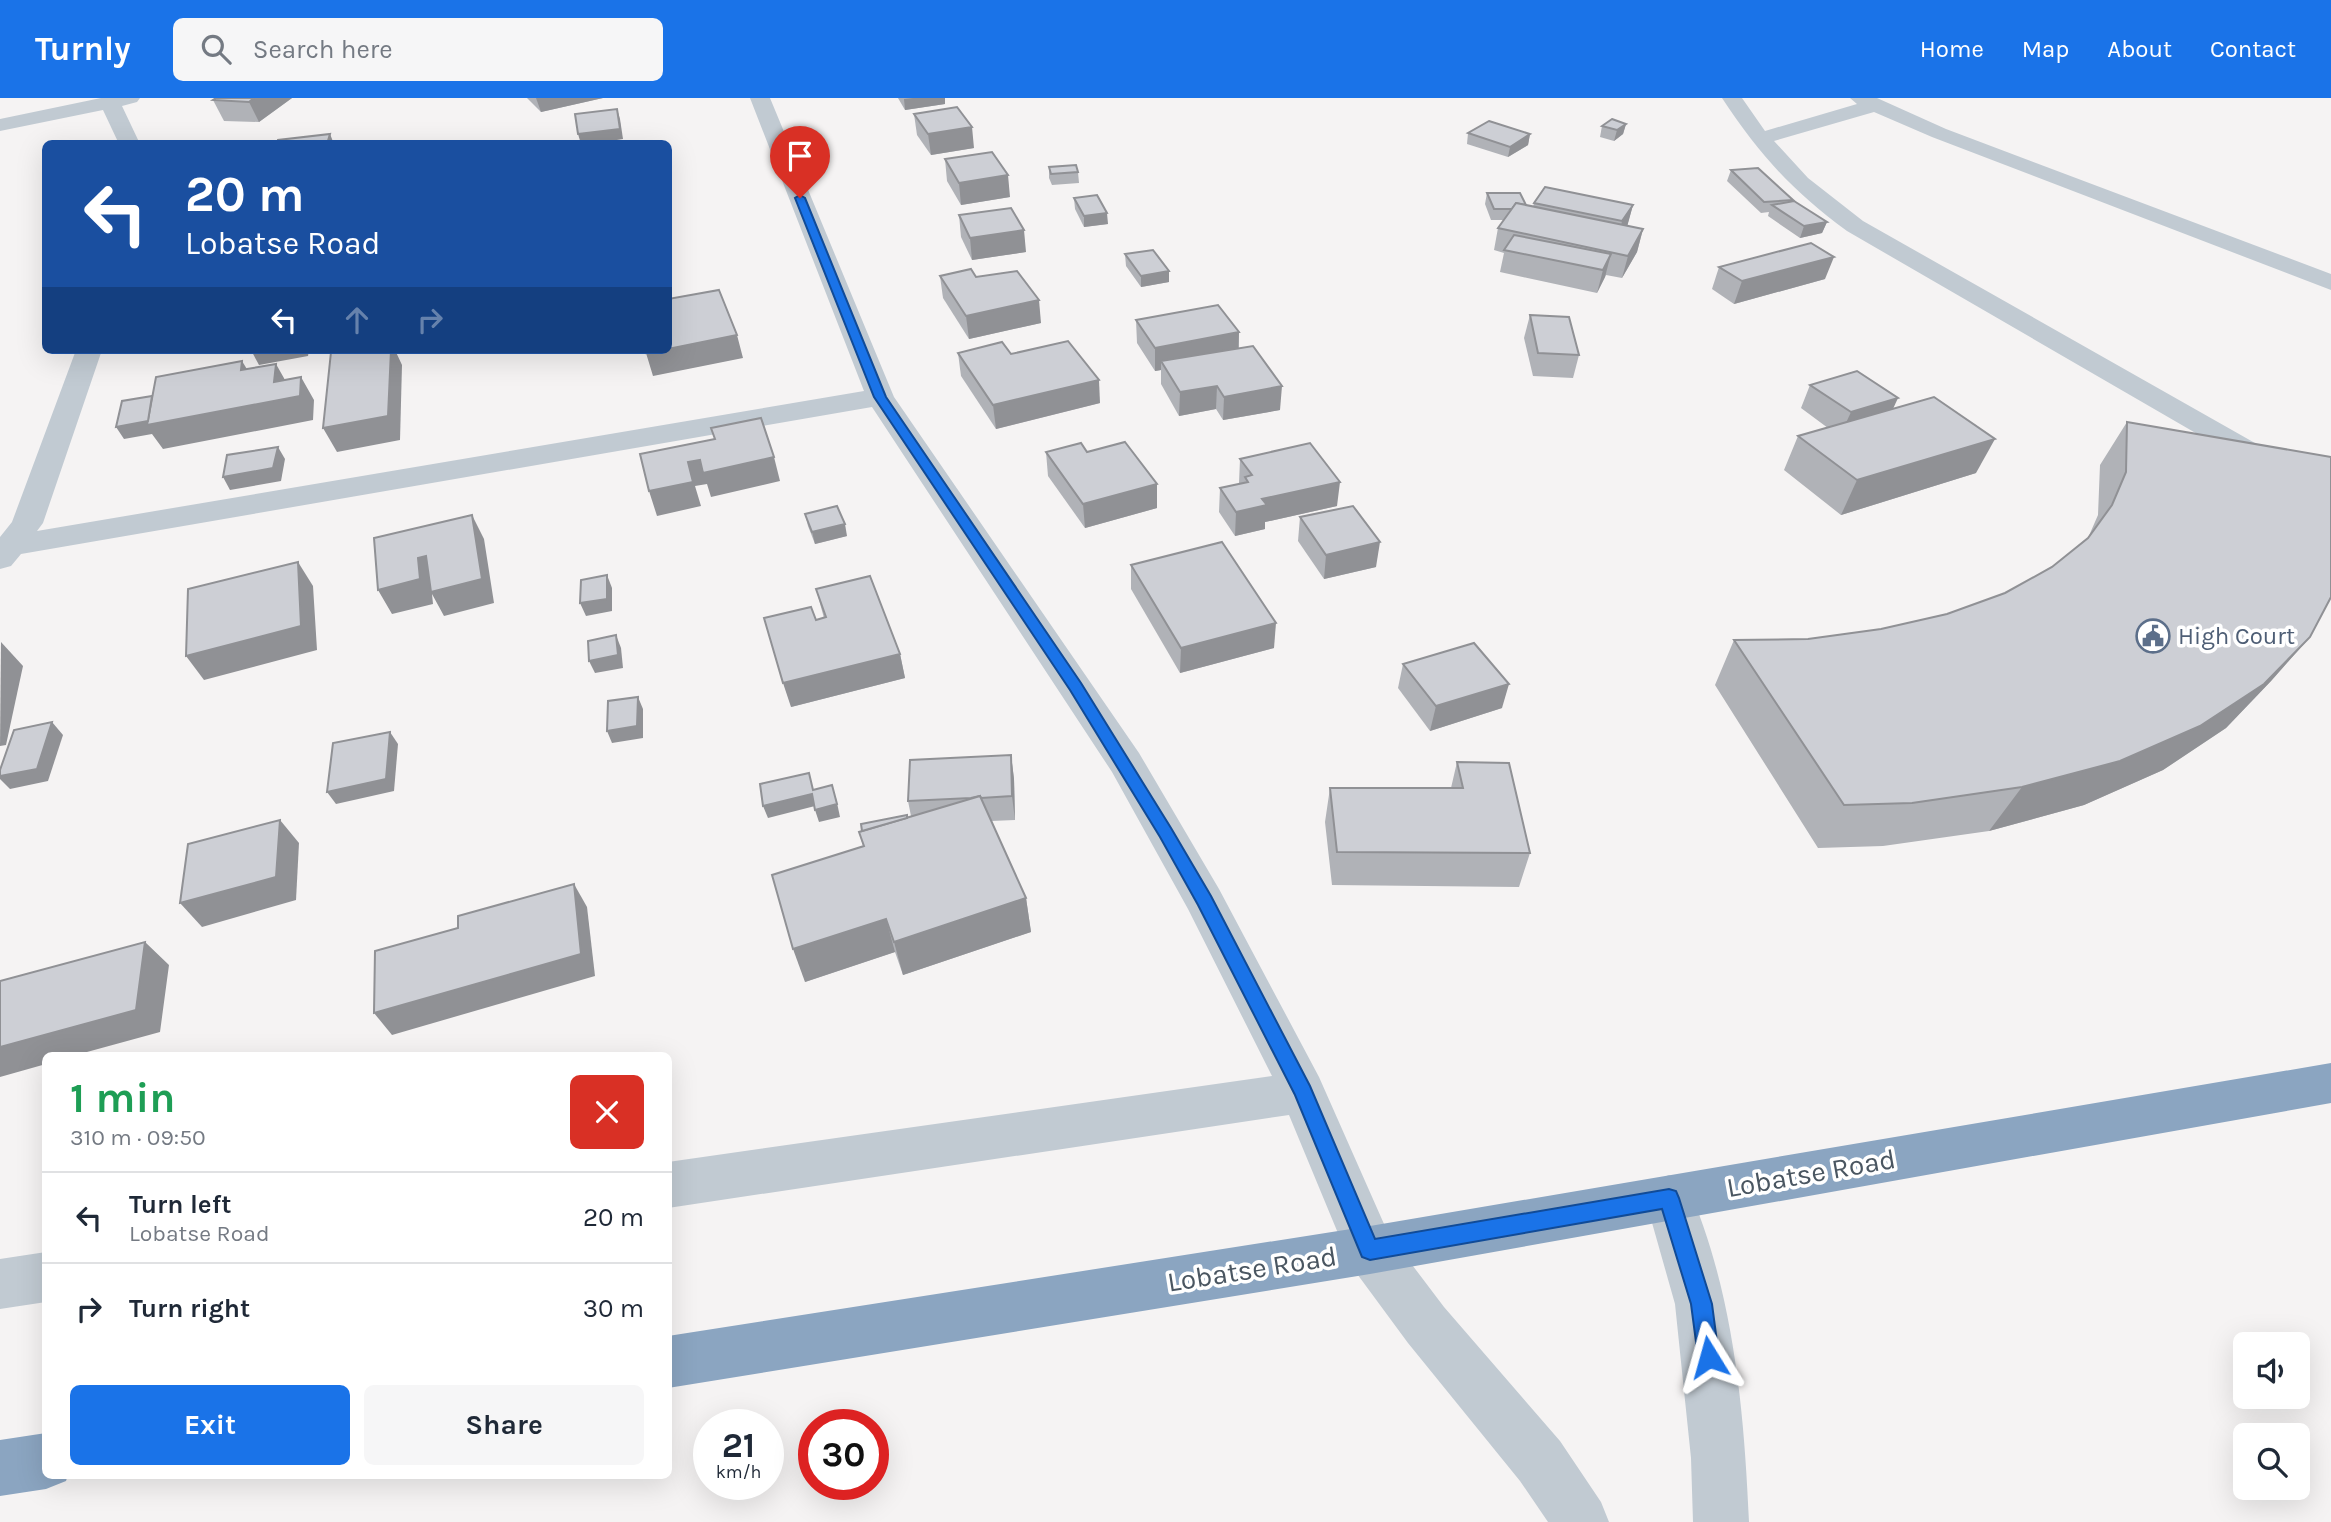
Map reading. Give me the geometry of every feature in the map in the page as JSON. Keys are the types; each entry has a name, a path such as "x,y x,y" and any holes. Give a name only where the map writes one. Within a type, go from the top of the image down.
{"highway":[{"name":"Lobatse Road","path":"672,1361 1370,1250 2331,1083"},
{"path":"0,1468 42,1462"}],"street":[{"path":"760,98 880,397 1126,764 1205,901 1303,1092 1370,1250 1426,1325 1540,1461 1581,1522"},
{"path":"1732,98 1759,139 1793,179 1855,226 2331,499"},
{"path":"0,125 120,100 129,140"},
{"path":"1759,139 1868,102 1939,133 2331,283"},
{"path":"7,552 27,523 88,354"},
{"path":"7,552 880,397"},
{"path":"672,1184 1303,1092"},
{"path":"1669,1198 1701,1304 1718,1445 1721,1522"},
{"path":"0,1284 42,1278"}],"building":[{"path":"254,98 249,102 213,100"},
{"path":"957,107 972,127 928,134 914,114"},
{"path":"617,109 620,129 578,134 575,114"},
{"path":"1612,119 1626,124 1617,130 1602,126"},
{"path":"1489,121 1530,134 1510,147 1468,133"},
{"path":"330,134 328,140 278,140"},
{"path":"992,152 1008,175 959,183 945,159"},
{"path":"1076,165 1078,172 1051,174 1049,167"},
{"path":"1758,168 1793,200 1764,202 1731,170"},
{"path":"1545,187 1633,205 1622,221 1534,203"},
{"path":"1487,193 1520,193 1526,205 1516,203 1512,209 1494,209"},
{"path":"1097,195 1107,213 1084,216 1074,198"},
{"path":"1794,201 1827,222 1804,226 1772,205"},
{"path":"1516,203 1643,229 1628,256 1498,228"},
{"path":"1011,208 1024,230 970,238 959,215"},
{"path":"1514,235 1611,254 1603,270 1504,250"},
{"path":"1811,243 1834,257 1742,281 1719,267"},
{"path":"1153,250 1169,271 1141,276 1125,254"},
{"path":"971,269 976,277 1017,271 1039,300 966,316 940,276"},
{"path":"719,290 737,335 672,348 672,298"},
{"path":"1218,305 1239,332 1155,348 1136,320"},
{"path":"1530,315 1569,317 1579,355 1538,353"},
{"path":"1068,341 1099,380 993,405 958,353 1002,342 1011,354"},
{"path":"1253,346 1282,386 1224,397 1217,386 1180,392 1161,361"},
{"path":"331,354 391,354 388,416 323,428"},
{"path":"242,361 241,370 276,364 274,382 301,377 300,396 147,425 156,377"},
{"path":"1857,371 1898,398 1851,412 1810,385"},
{"path":"152,396 148,421 116,427 122,401"},
{"path":"1934,397 1995,439 1857,480 1798,436"},
{"path":"761,418 774,457 703,473 700,460 688,462 693,482 649,491 640,454 715,439 711,428"},
{"path":"2127,422 2331,457 2331,597 2310,637 2264,684 2200,726 2120,761 2022,787 1912,803 1844,805 1734,640 1808,639 1881,629 1947,614 2005,593 2052,567 2088,538 2112,505 2126,472"},
{"path":"1125,442 1157,484 1083,504 1046,452 1081,443 1087,452"},
{"path":"1310,443 1340,482 1262,499 1267,505 1236,512 1220,488 1248,482 1245,477 1252,475 1240,459"},
{"path":"278,447 273,468 223,477 227,455"},
{"path":"837,506 845,524 812,532 805,514"},
{"path":"1353,506 1380,542 1326,555 1300,517"},
{"path":"472,515 482,579 431,592 426,556 418,558 420,579 378,590 374,538"},
{"path":"1222,542 1276,623 1181,648 1131,565"},
{"path":"298,562 301,626 186,656 188,589"},
{"path":"607,575 607,599 580,603 581,580"},
{"path":"870,576 900,654 783,683 764,618 811,607 816,620 826,617 816,589"},
{"path":"616,635 618,655 589,661 588,641"},
{"path":"1474,643 1509,684 1436,706 1403,664"},
{"path":"638,697 637,726 607,731 608,701"},
{"path":"52,722 37,769 0,776 14,730"},
{"path":"390,732 386,779 327,792 333,743"},
{"path":"1011,755 1012,796 908,801 910,760"},
{"path":"1457,762 1509,763 1530,853 1337,852 1330,788 1463,788"},
{"path":"809,773 813,790 832,785 837,804 815,810 812,794 763,806 760,784"},
{"path":"980,796 1026,898 894,942 886,919 793,949 772,875 864,846 859,832"},
{"path":"907,815 907,818 862,831 861,824"},
{"path":"280,820 276,877 180,903 188,844"},
{"path":"574,884 581,954 374,1013 375,951 458,928 458,916"},
{"path":"145,942 136,1010 0,1047 0,981"}],"place":[{"name":"High Court","path":"2153,636"}],"route":[{"path":"800,198 880,397 1075,686 1166,832 1205,901 1303,1092 1370,1250 1669,1198 1701,1304 1709,1357"}]}
